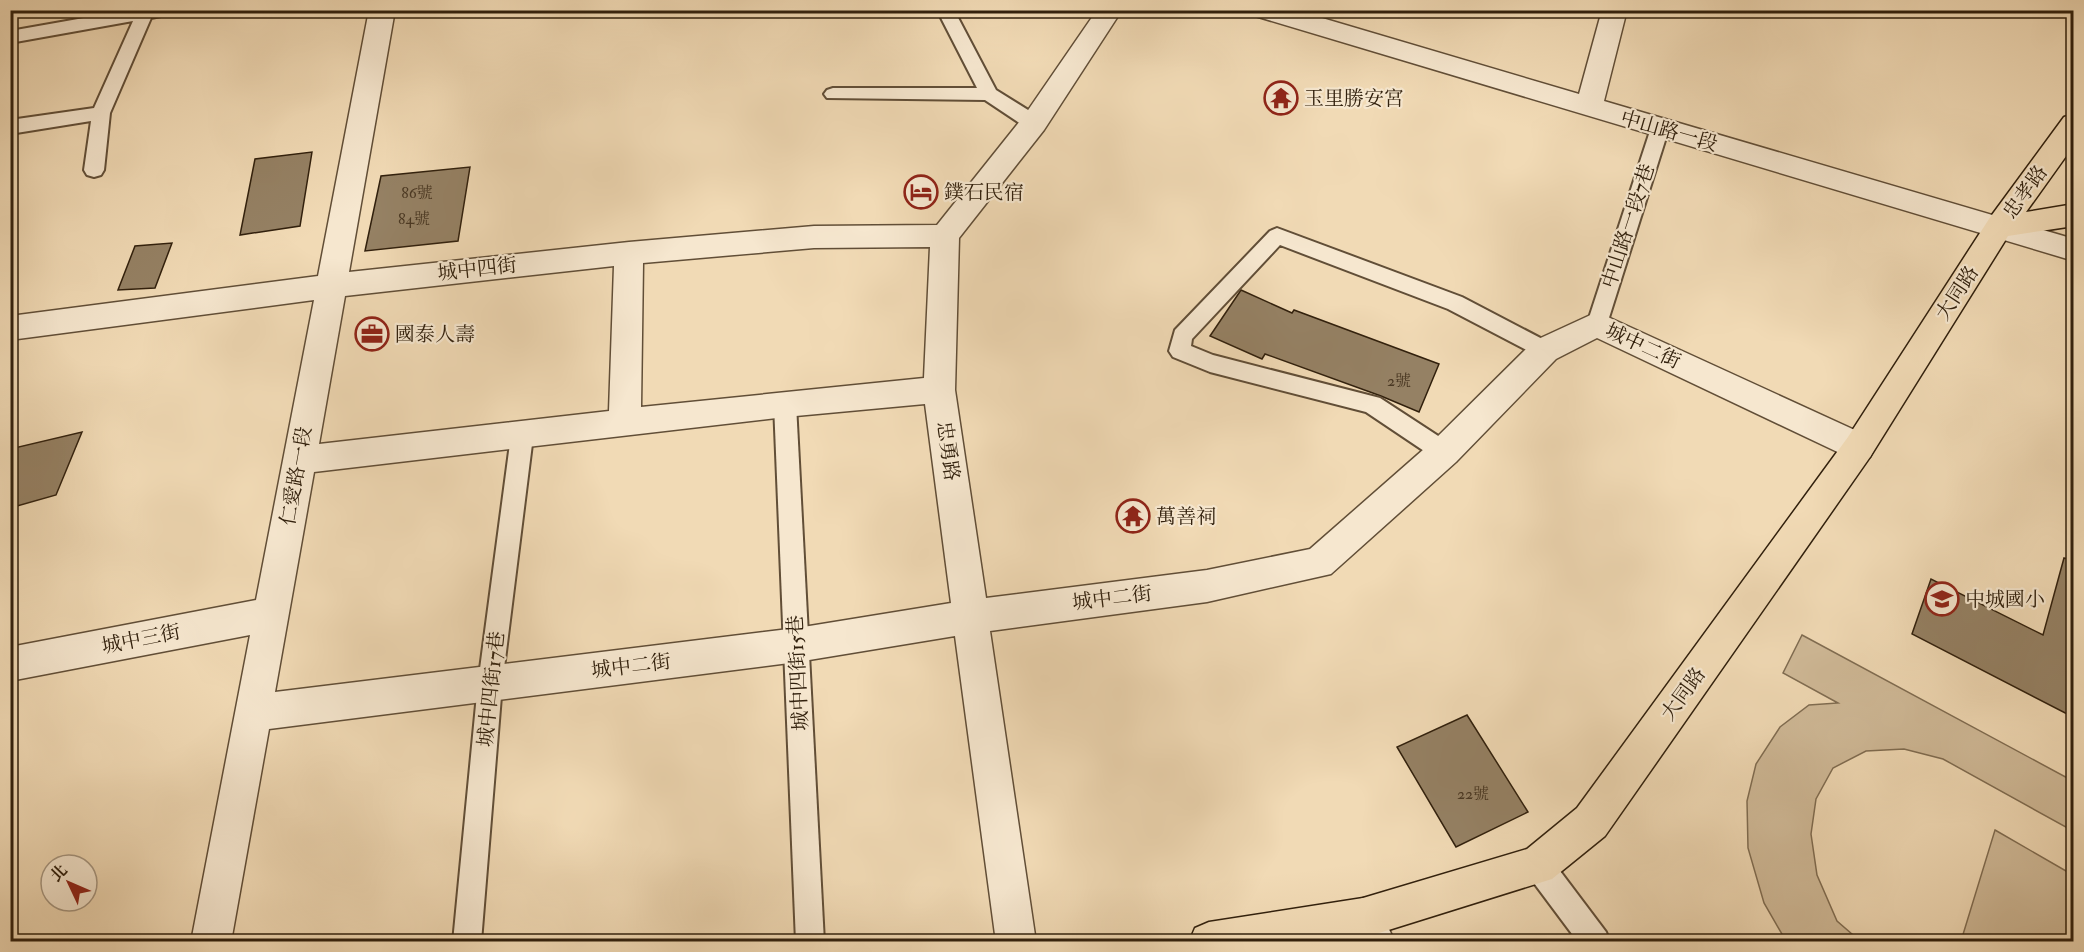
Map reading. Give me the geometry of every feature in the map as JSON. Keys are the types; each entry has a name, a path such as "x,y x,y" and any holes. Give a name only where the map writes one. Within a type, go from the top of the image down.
{"main road":[{"name":"忠孝路","path":"1999,227 2073,124"},
{"name":"忠孝路","path":"1999,227 2073,215"},
{"name":"大同路","path":"1209,942 1369,930 1538,865 1591,822 1859,447 1999,227"}],"street":[{"path":"945,236 1034,123 1110,10"},
{"name":"中山路一段","path":"1264,10 2073,250"},
{"path":"1589,108 1615,10"},
{"name":"仁愛路一段","path":"212,942 330,286 376,14"},
{"name":"城中四街","path":"10,328 330,286 629,252 814,237 945,236"},
{"name":"忠勇路","path":"945,236 939,390 1016,942"},
{"path":"625,423 629,252"},
{"name":"城中二街","path":"252,713 797,645 969,616 1208,586 1318,562 1444,452 1545,350 1597,324 1859,447"},
{"path":"298,460 785,404 939,390"},
{"name":"城中三街","path":"10,664 271,614"}],"lane":[{"path":"10,37 165,10"},
{"path":"945,10 989,94 1034,123"},
{"path":"94,170 101,113 144,15"},
{"path":"833,94 989,94"},
{"path":"10,127 101,113"},
{"name":"中山路一段7巷","path":"1597,324 1660,128"},
{"path":"1444,452 1372,404 1210,363 1180,351 1182,336 1277,236 1455,303 1545,350"},
{"name":"城中四街15巷","path":"785,404 810,942"},
{"name":"城中四街17巷","path":"467,942 490,684 522,436"},
{"path":"1538,865 1596,942"}],"shaded area":[{"path":"1802,635 2073,781 2073,831 1943,759 1904,749 1866,751 1833,768 1816,799 1811,834 1817,875 1837,921 1860,941 1786,941 1764,903 1748,848 1747,801 1756,764 1780,727 1809,705 1838,703 1783,673"},
{"path":"1995,830 2073,875 2073,941 1961,941"}],"building":[{"path":"312,152 300,226 240,235 255,159"},
{"path":"470,167 458,241 365,251 381,176"},
{"path":"172,243 155,288 118,290 135,246"},
{"path":"1241,290 1292,313 1294,310 1439,364 1419,412 1265,354 1262,359 1210,336"},
{"path":"82,432 56,495 10,508 10,449"},
{"path":"2064,558 2073,560 2073,717 1912,634 1931,579 2043,635"},
{"path":"1467,715 1528,812 1456,847 1397,747"}],"place":[{"name":"玉里勝安宮","path":"1281,98"},
{"name":"鏷石民宿","path":"921,192"},
{"name":"國泰人壽","path":"372,334"},
{"name":"萬善祠","path":"1133,516"},
{"name":"中城國小","path":"1942,599"}]}
